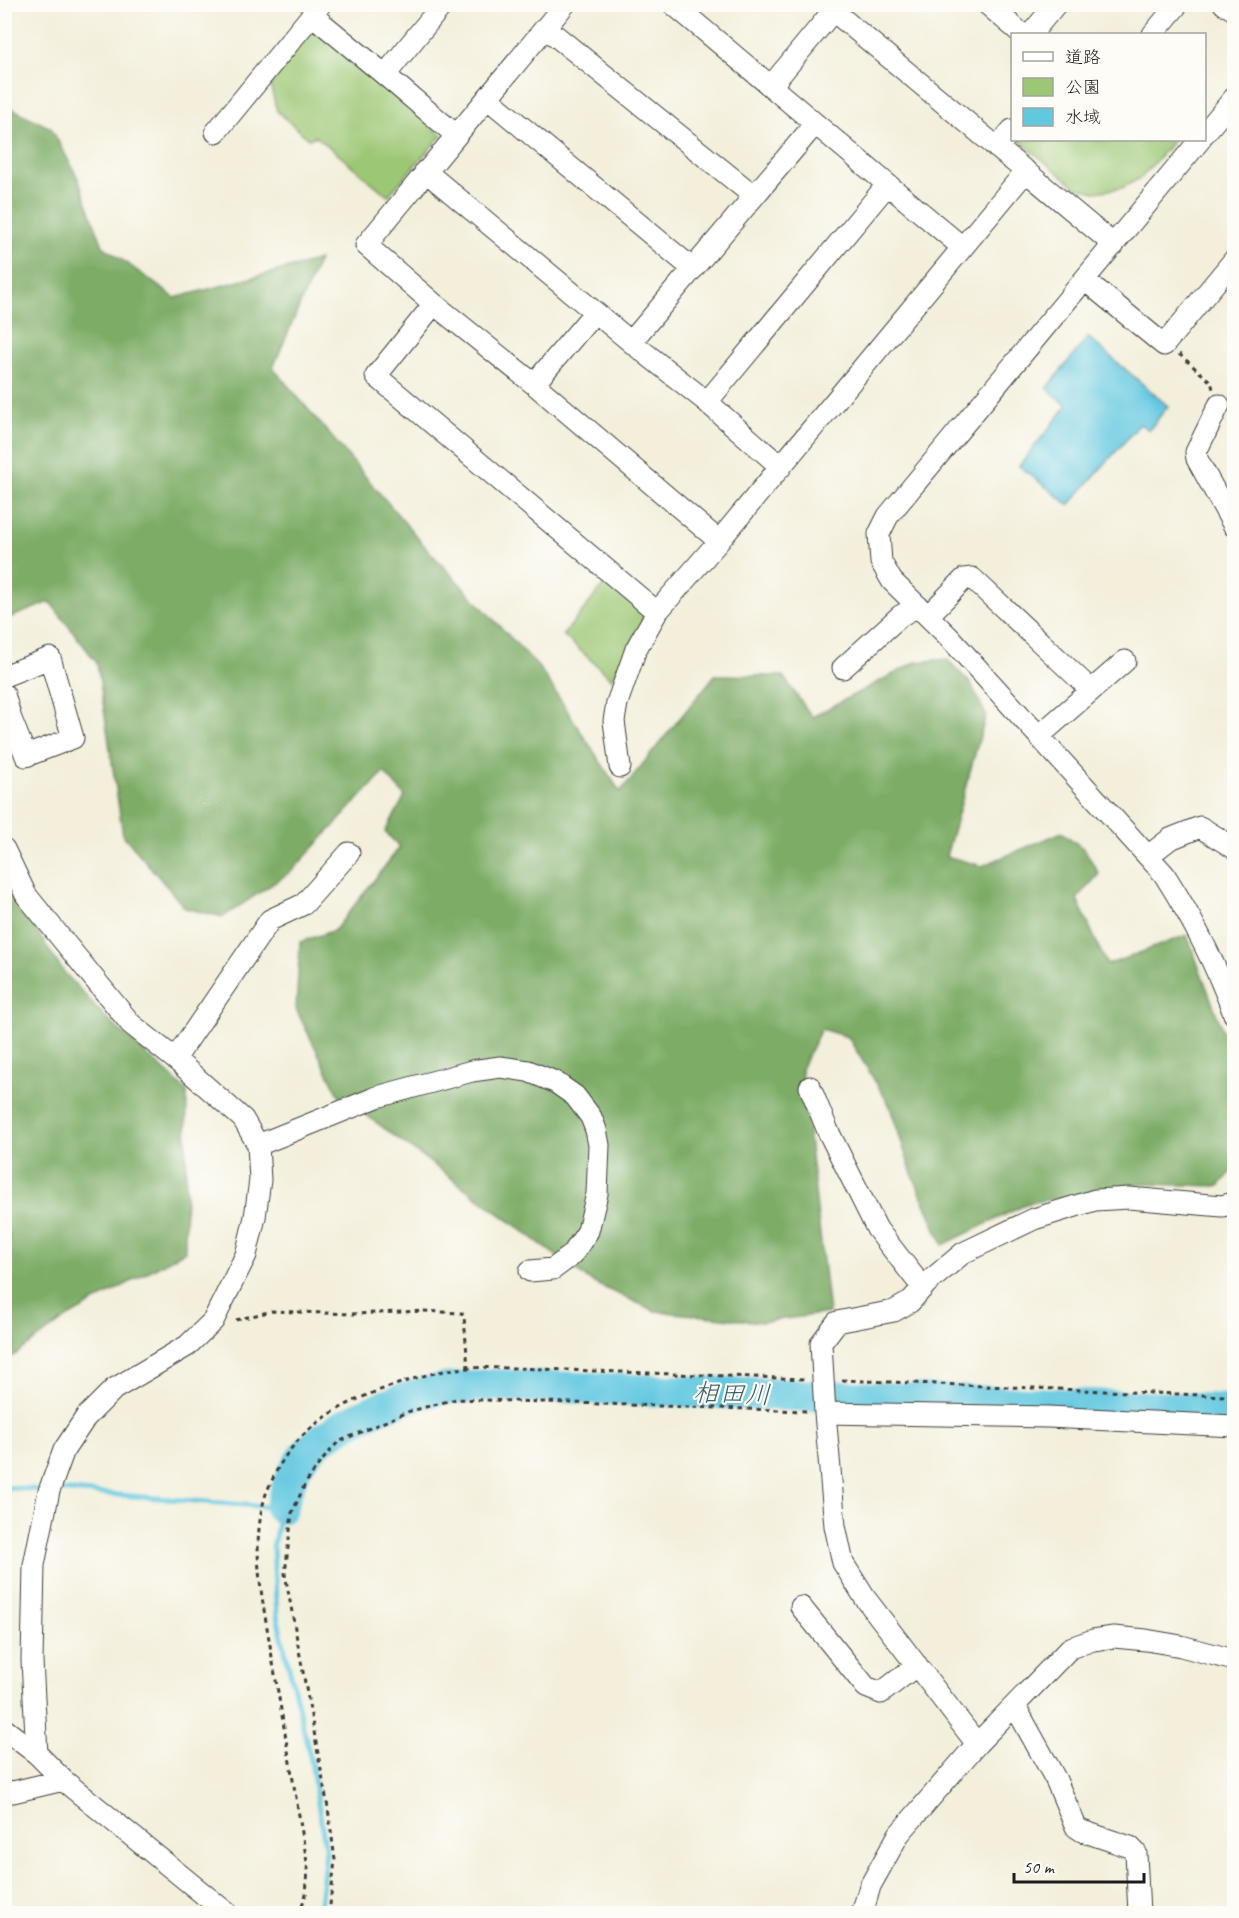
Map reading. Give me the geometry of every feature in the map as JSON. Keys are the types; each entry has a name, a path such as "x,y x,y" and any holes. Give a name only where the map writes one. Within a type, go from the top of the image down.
{"street":[{"path":"385,75 443,4"},
{"path":"565,4 366,245 719,541"},
{"path":"673,4 962,247"},
{"path":"987,4 1021,33"},
{"path":"1032,33 1056,4"},
{"path":"1154,33 1178,4"},
{"path":"1224,4 1234,10"},
{"path":"771,86 829,8 1114,245"},
{"path":"216,132 316,10 385,75 456,135"},
{"path":"546,28 754,196"},
{"path":"487,98 693,269"},
{"path":"1206,132 1234,98"},
{"path":"631,342 814,124"},
{"path":"997,148 1011,131"},
{"path":"1199,141 888,516 879,534 881,562 892,581 1039,736 1164,874 1182,903 1221,979 1234,1014"},
{"path":"425,171 707,402 781,467"},
{"path":"620,767 614,721 617,703 636,649 657,612 781,467 1026,171"},
{"path":"707,402 887,185"},
{"path":"1085,280 1164,345 1234,260"},
{"path":"434,304 376,376 657,612"},
{"path":"534,384 595,312"},
{"path":"1219,405 1196,452 1197,459 1227,495 1234,526"},
{"path":"843,668 900,616 964,579 972,578 1091,690"},
{"path":"4,676 50,658 73,738 26,756 8,720 4,694"},
{"path":"1039,736 1125,662"},
{"path":"1148,856 1170,839 1200,827 1234,848"},
{"path":"4,849 26,895 130,1024 175,1059 243,1119 258,1145 260,1180 255,1217 246,1255 215,1317 187,1346 114,1389 86,1417 64,1450 49,1491 34,1565 32,1661 37,1754"},
{"path":"175,1059 270,921 304,904 349,853"},
{"path":"258,1145 377,1097 472,1071 500,1067 528,1071 555,1082 575,1096 591,1117 596,1130 599,1145 597,1194 588,1231 572,1255 553,1269 530,1271"},
{"path":"810,1087 828,1131 877,1229 923,1288"},
{"path":"977,1744 865,1598 843,1563 835,1526 824,1410 821,1343 837,1322 894,1311 910,1302 963,1253 1035,1219 1095,1200 1129,1198 1222,1206 1234,1203"},
{"path":"824,1410 1234,1426"},
{"path":"801,1607 866,1687 881,1693 916,1665"},
{"path":"862,1914 870,1886 899,1834 977,1744 1070,1648 1092,1640 1114,1637 1191,1648 1234,1660"},
{"path":"1015,1706 1056,1780 1076,1827 1130,1847 1136,1853 1139,1914"},
{"path":"4,1729 228,1914"},
{"path":"4,1791 13,1792 63,1780"}],"path":[{"path":"1166,343 1211,382 1219,405"},
{"path":"215,1317 235,1320 272,1311 352,1314 424,1311 462,1313 468,1368"},
{"path":"299,1914 306,1894 308,1868 258,1574 258,1540 265,1496 279,1465 296,1442 311,1427 336,1409 378,1390 424,1375 468,1368 823,1379 1225,1396 1234,1393"},
{"path":"329,1914 335,1860 328,1808 285,1574 292,1513 305,1484 338,1442 407,1412 456,1399 824,1410"}],"green space":[{"path":"311,27 442,135 388,196 316,136 309,139 277,111 270,85"},
{"path":"5,105 51,128 78,178 103,246 175,298 319,260 273,368 428,550 541,670 620,792 715,675 783,676 812,717 916,662 947,659 971,684 986,715 946,856 982,866 1062,832 1085,850 1099,874 1077,899 1107,965 1187,935 1234,1061 1234,1169 1219,1186 1143,1184 1029,1203 943,1245 911,1171 889,1104 848,1037 821,1029 801,1069 829,1313 762,1322 655,1311 592,1282 339,1095 296,1009 300,942 335,930 400,847 385,832 405,796 384,772 292,871 223,917 185,908 123,835 97,663 50,602 12,617 5,613"},
{"path":"1019,141 1173,141 1142,177 1122,188 1095,192 1076,187"},
{"path":"607,581 646,615 612,679 563,635"},
{"path":"4,871 19,904 63,971 106,1018 187,1091 185,1251 68,1317 5,1362"}],"water":[{"path":"1088,337 1168,406 1149,430 1140,424 1069,505 1019,466 1067,406 1047,388"}],"waterway":[{"name":"相田川","path":"281,1508 291,1478 300,1461 327,1436 365,1414 385,1406 448,1388 489,1385 1234,1410"},
{"path":"4,1487 44,1490"},
{"path":"56,1490 281,1508 273,1548 277,1616 311,1761 326,1851 319,1914"}]}
